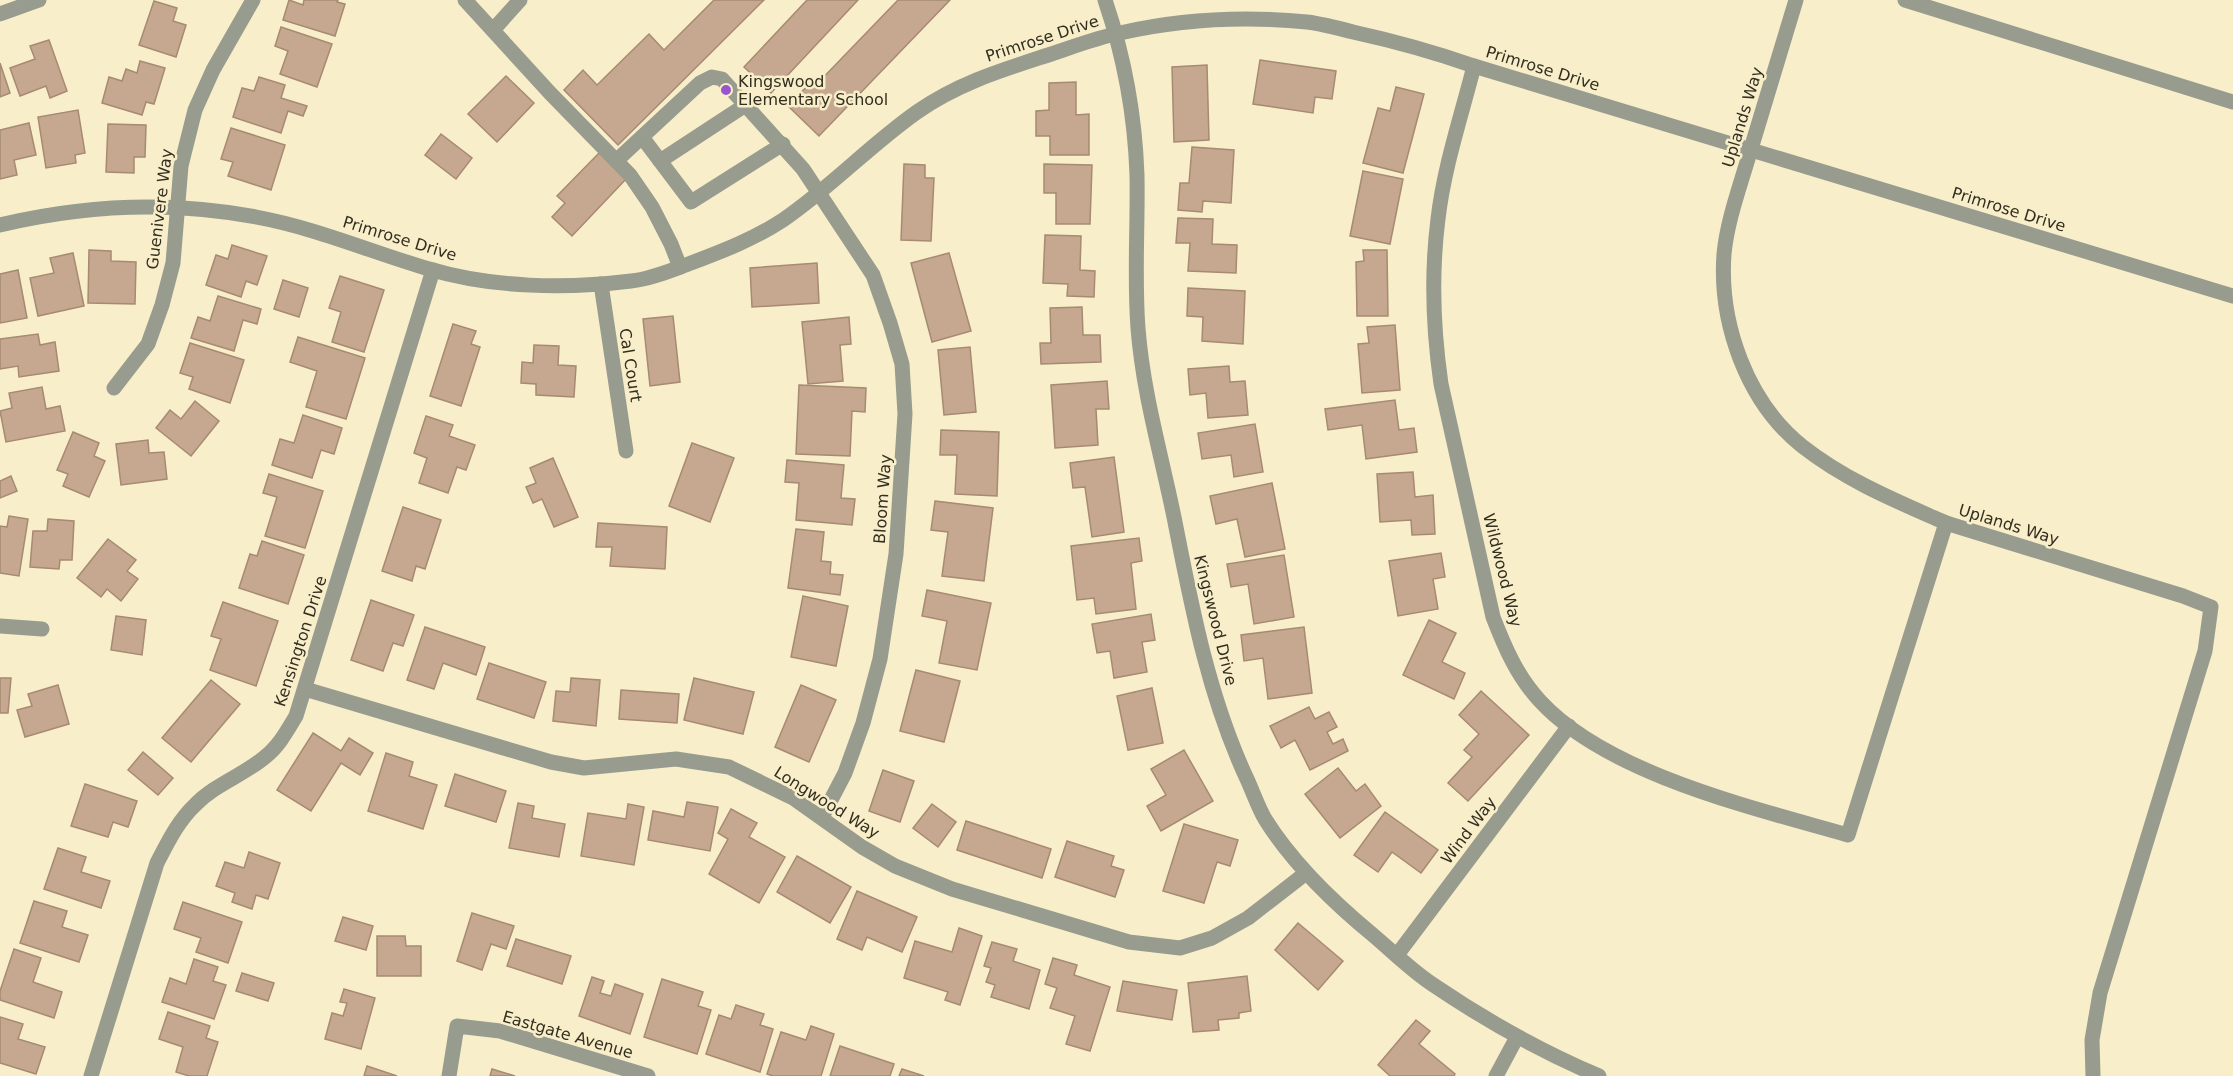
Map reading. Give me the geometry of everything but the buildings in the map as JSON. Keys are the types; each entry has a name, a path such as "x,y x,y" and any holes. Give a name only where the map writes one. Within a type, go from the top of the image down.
{"street":[{"path":"0,14 39,0"},
{"path":"465,0 550,93 630,175 652,207 680,267"},
{"path":"494,30 520,0"},
{"name":"Kingswood Drive","path":"1105,0 1116,34 1126,80 1135,150 1137,174 1136,298 1140,349 1153,425 1172,503 1195,624 1231,745 1265,818 1306,873 1347,913 1430,982 1517,1037 1599,1076"},
{"name":"Uplands Way","path":"1796,0 1727,234 1724,273 1725,293 1741,361 1766,408 1802,446 1851,480 1946,523 2183,596 2211,608 2205,651 2100,993 2092,1040 2093,1076"},
{"path":"1905,0 2233,102"},
{"name":"Guenivere Way","path":"114,388 140,357 154,330 173,263 184,146 195,110 213,70 251,1"},
{"name":"Primrose Drive","path":"0,225 83,210 177,207 255,217 310,230 433,270 519,284 567,287 636,281 747,241 782,221 917,112 986,75 1116,34 1165,24 1217,20 1264,20 1311,23 1424,49 2233,296"},
{"name":"Wildwood Way","path":"1474,66 1449,161 1437,226 1433,291 1436,347 1440,375 1493,617 1508,654 1540,702 1569,726 1608,751 1667,779 1730,801 1848,835 1946,523"},
{"name":"Bloom Way","path":"642,137 700,83 712,77 722,79 783,144 803,169 873,275 902,364 905,414 896,554 880,659 863,723 845,773 822,817"},
{"path":"660,161 747,104"},
{"path":"616,161 642,137 691,202 783,144"},
{"name":"Kensington Drive","path":"91,1076 157,863 174,831 195,804 265,757 282,739 291,724 305,689 433,270"},
{"name":"Cal Court","path":"600,284 626,451"},
{"path":"0,626 42,629"},
{"name":"Longwood Way","path":"305,689 551,762 584,768 675,759 729,767 793,798 862,847 895,866 952,889 1129,942 1180,948 1212,938 1248,918 1306,873"},
{"name":"Wind Way","path":"1397,956 1569,726"},
{"name":"Eastgate Avenue","path":"449,1076 457,1026 501,1031 648,1076"},
{"path":"1497,1076 1517,1037"}],"place":[{"name":"Kingswood Elementary School","path":"726,90"}]}
